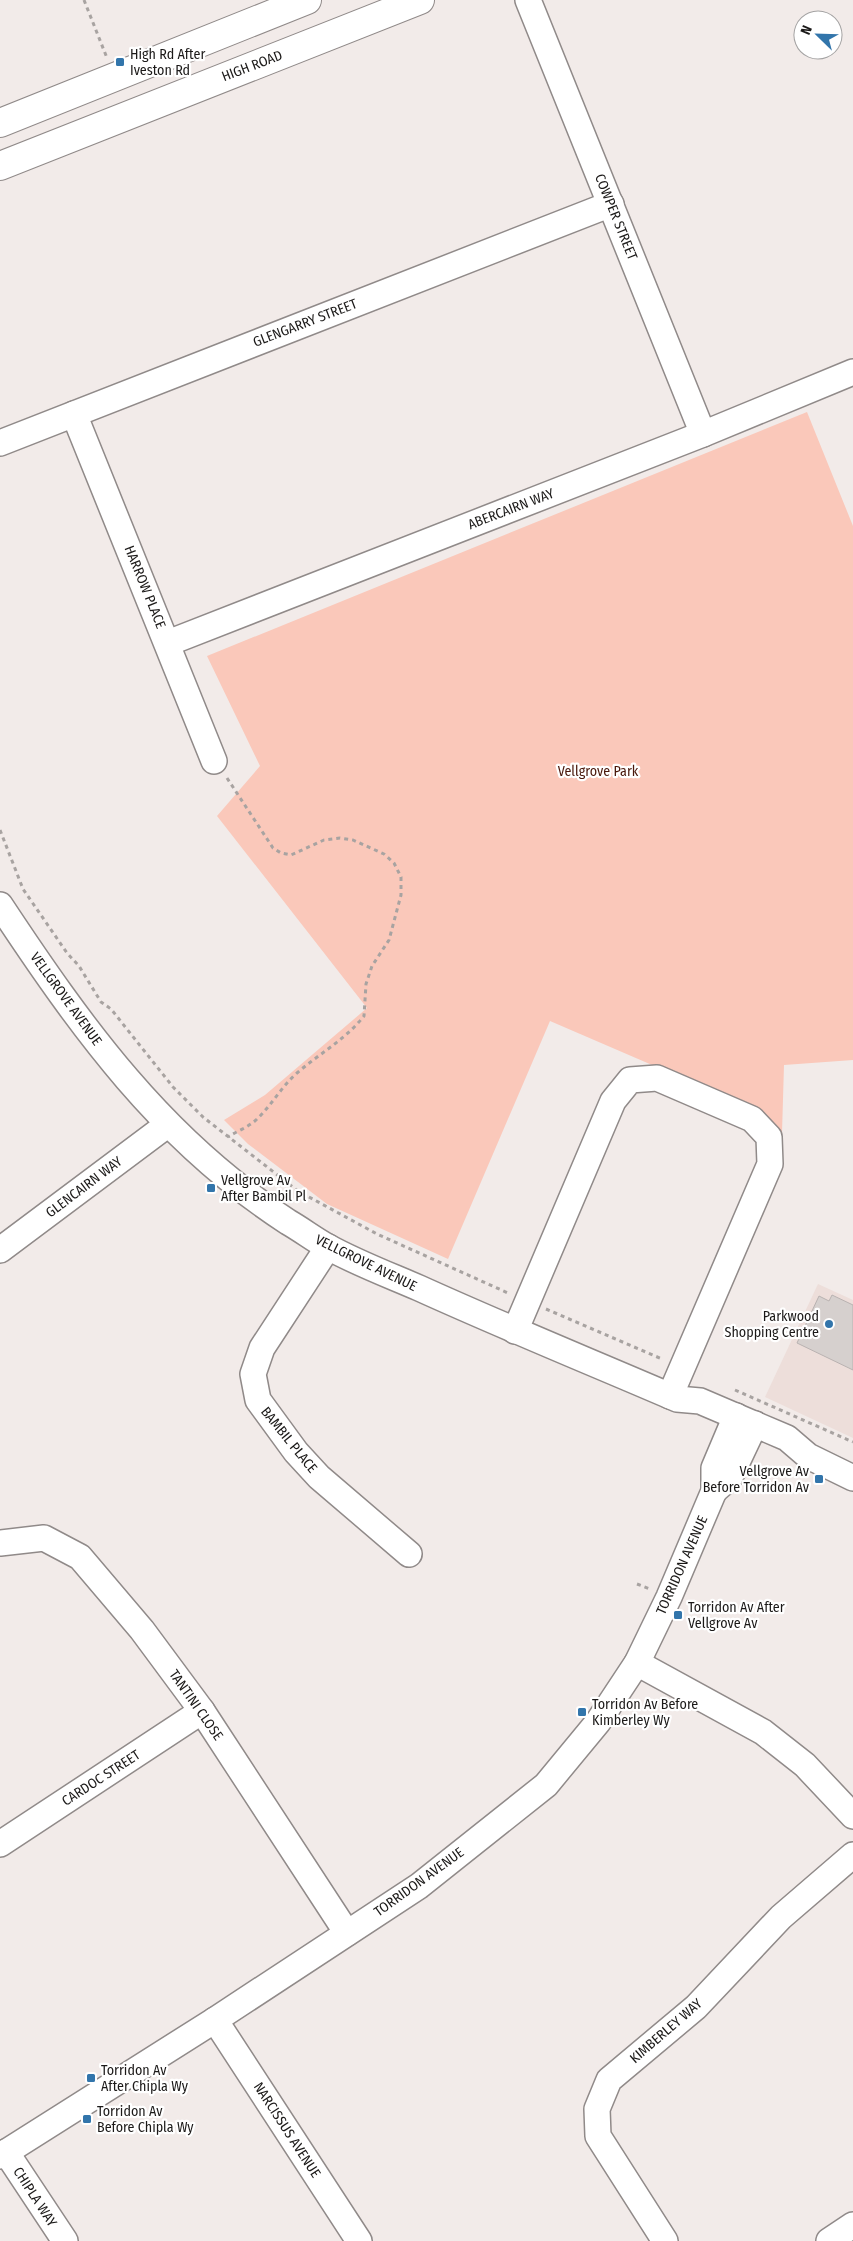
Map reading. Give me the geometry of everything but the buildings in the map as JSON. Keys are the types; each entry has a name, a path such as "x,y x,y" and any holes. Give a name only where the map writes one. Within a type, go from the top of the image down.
{"main road":[{"path":"0,123 307,0"},
{"name":"HIGH ROAD","path":"0,166 420,0"}],"street":[{"name":"COWPER STREET","path":"528,0 702,434"},
{"name":"GLENGARRY STREET","path":"0,443 611,204"},
{"name":"ABERCAIRN WAY","path":"168,643 702,434 853,372"},
{"name":"HARROW PLACE","path":"74,414 214,761"},
{"name":"VELLGROVE AVENUE","path":"0,905 55,988 105,1054 167,1124 217,1170 264,1206 328,1247 515,1331 674,1397 700,1401 742,1428 787,1438 808,1456 853,1478"},
{"path":"515,1331 613,1101 630,1080 657,1078 752,1118 769,1138 770,1164 682,1368 674,1397"},
{"name":"GLENCAIRN WAY","path":"0,1250 167,1124"},
{"name":"BAMBIL PLACE","path":"328,1247 262,1348 253,1374 258,1400 296,1452 319,1477 409,1554"},
{"name":"TORRIDON AVENUE","path":"3,2154 215,2020 419,1886 546,1785 598,1722 638,1663 714,1491 730,1477 742,1428"},
{"name":"TANTINI CLOSE","path":"0,1544 44,1538 80,1557 142,1630 202,1711 347,1933"},
{"path":"638,1663 763,1732 805,1765 853,1816"},
{"name":"CARDOC STREET","path":"0,1844 202,1711"},
{"name":"KIMBERLEY WAY","path":"665,2241 598,2136 597,2109 609,2080 696,2007 781,1918 853,1855"},
{"name":"NARCISSUS AVENUE","path":"215,2020 359,2241"},
{"name":"CHIPLA WAY","path":"3,2154 65,2241"},
{"path":"829,2241 853,2225"}],"path":[{"path":"84,0 109,62"},
{"path":"214,761 229,780 273,848 291,855 324,840 340,838 353,840 384,854 394,863 401,878 401,895 389,940 372,966 366,984 364,1016 340,1042 312,1060 294,1075 277,1093 268,1109 256,1121 228,1137"},
{"path":"0,830 23,889 67,953 79,966 101,1002 111,1009 173,1087 203,1117 228,1137 298,1191 377,1234 682,1368"},
{"path":"732,1389 782,1409 853,1442"}],"shaded area":[{"path":"818,1284 853,1300 853,1438 765,1397"}],"green space":[{"name":"Vellgrove Park","path":"807,412 853,526 853,1060 784,1065 782,1133 766,1114 550,1021 448,1259 327,1204 248,1144 224,1120 265,1095 367,1008 217,816 260,766 207,656"}],"place":[{"name":"High Rd After Iveston Rd","path":"120,62"},
{"name":"Vellgrove Av After Bambil Pl","path":"211,1188"},
{"name":"Parkwood Shopping Centre","path":"829,1324"},
{"name":"Vellgrove Av Before Torridon Av","path":"819,1479"},
{"name":"Torridon Av After Vellgrove Av","path":"678,1615"},
{"name":"Torridon Av Before Kimberley Wy","path":"582,1712"},
{"name":"Torridon Av After Chipla Wy","path":"91,2078"},
{"name":"Torridon Av Before Chipla Wy","path":"87,2119"}]}
